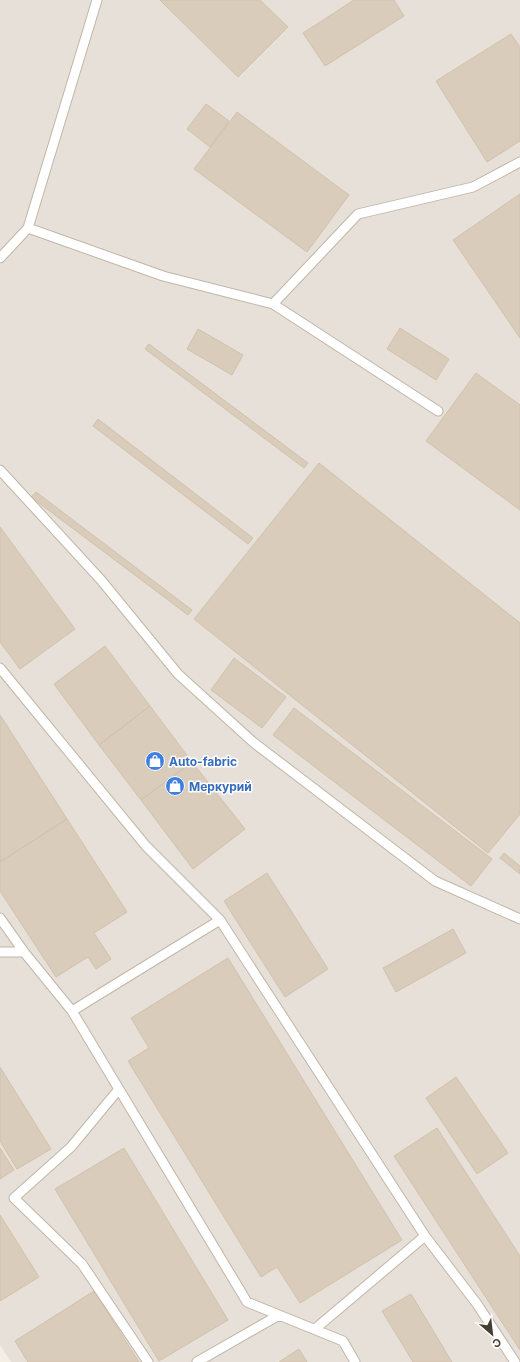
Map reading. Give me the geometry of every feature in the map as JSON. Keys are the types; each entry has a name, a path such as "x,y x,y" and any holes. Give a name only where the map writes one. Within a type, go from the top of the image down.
{"lane":[{"path":"0,258 28,228 97,0"},
{"path":"273,304 358,214 473,187 520,162"},
{"path":"28,228 163,276 273,304 438,411"},
{"path":"0,470 101,580 178,674 253,742 435,881 520,919"},
{"path":"0,668 146,846 220,920 424,1236 476,1304 515,1362"},
{"path":"0,918 24,952 72,1011 247,1302 343,1341 355,1362"},
{"path":"72,1011 220,920"},
{"path":"0,952 24,952"},
{"path":"119,1089 71,1148 14,1198 82,1264 148,1362"},
{"path":"315,1329 424,1236"},
{"path":"197,1362 279,1315"}],"shaded area":[{"path":"0,0 520,0 520,1362 11,1362 0,1345"}],"building":[{"path":"160,0 260,0 288,27 238,77"},
{"path":"354,0 394,0 404,16 325,66 303,33"},
{"path":"511,34 520,47 520,141 487,162 436,81"},
{"path":"206,104 229,121 210,147 187,129"},
{"path":"237,112 349,195 307,252 194,169"},
{"path":"520,194 520,338 453,240"},
{"path":"400,328 449,359 436,380 387,349"},
{"path":"198,329 243,355 232,375 187,349"},
{"path":"149,344 308,463 304,468 145,349"},
{"path":"476,373 520,405 520,510 426,441"},
{"path":"98,419 253,538 248,544 93,426"},
{"path":"319,463 520,623 520,814 488,853 194,619"},
{"path":"36,492 192,610 188,615 31,497"},
{"path":"0,527 75,629 20,669 0,642"},
{"path":"105,646 150,706 99,745 54,684"},
{"path":"234,658 286,697 262,728 211,690"},
{"path":"150,706 192,762 141,800 99,745"},
{"path":"294,708 492,859 471,886 273,735"},
{"path":"0,715 67,819 0,862"},
{"path":"192,762 245,829 193,869 141,800"},
{"path":"67,819 127,912 94,933 111,959 96,969 88,957 56,977 0,891 0,862"},
{"path":"504,853 520,866 520,874 500,858"},
{"path":"267,873 328,969 285,997 224,901"},
{"path":"453,929 466,953 396,992 383,968"},
{"path":"228,958 402,1240 300,1303 277,1267 261,1277 128,1061 149,1048 131,1018"},
{"path":"0,1067 51,1149 17,1169 0,1141"},
{"path":"456,1077 508,1153 477,1174 426,1098"},
{"path":"437,1128 520,1256 520,1350 394,1156"},
{"path":"0,1148 14,1170 0,1179"},
{"path":"124,1148 228,1320 159,1361 55,1189"},
{"path":"0,1215 39,1277 0,1301"},
{"path":"94,1291 139,1362 28,1362 15,1341"},
{"path":"411,1294 452,1362 413,1362 382,1311"},
{"path":"299,1349 307,1362 279,1362"}],"place":[{"name":"Auto-fabric","path":"155,761"},
{"name":"Меркурий","path":"175,786"}]}
